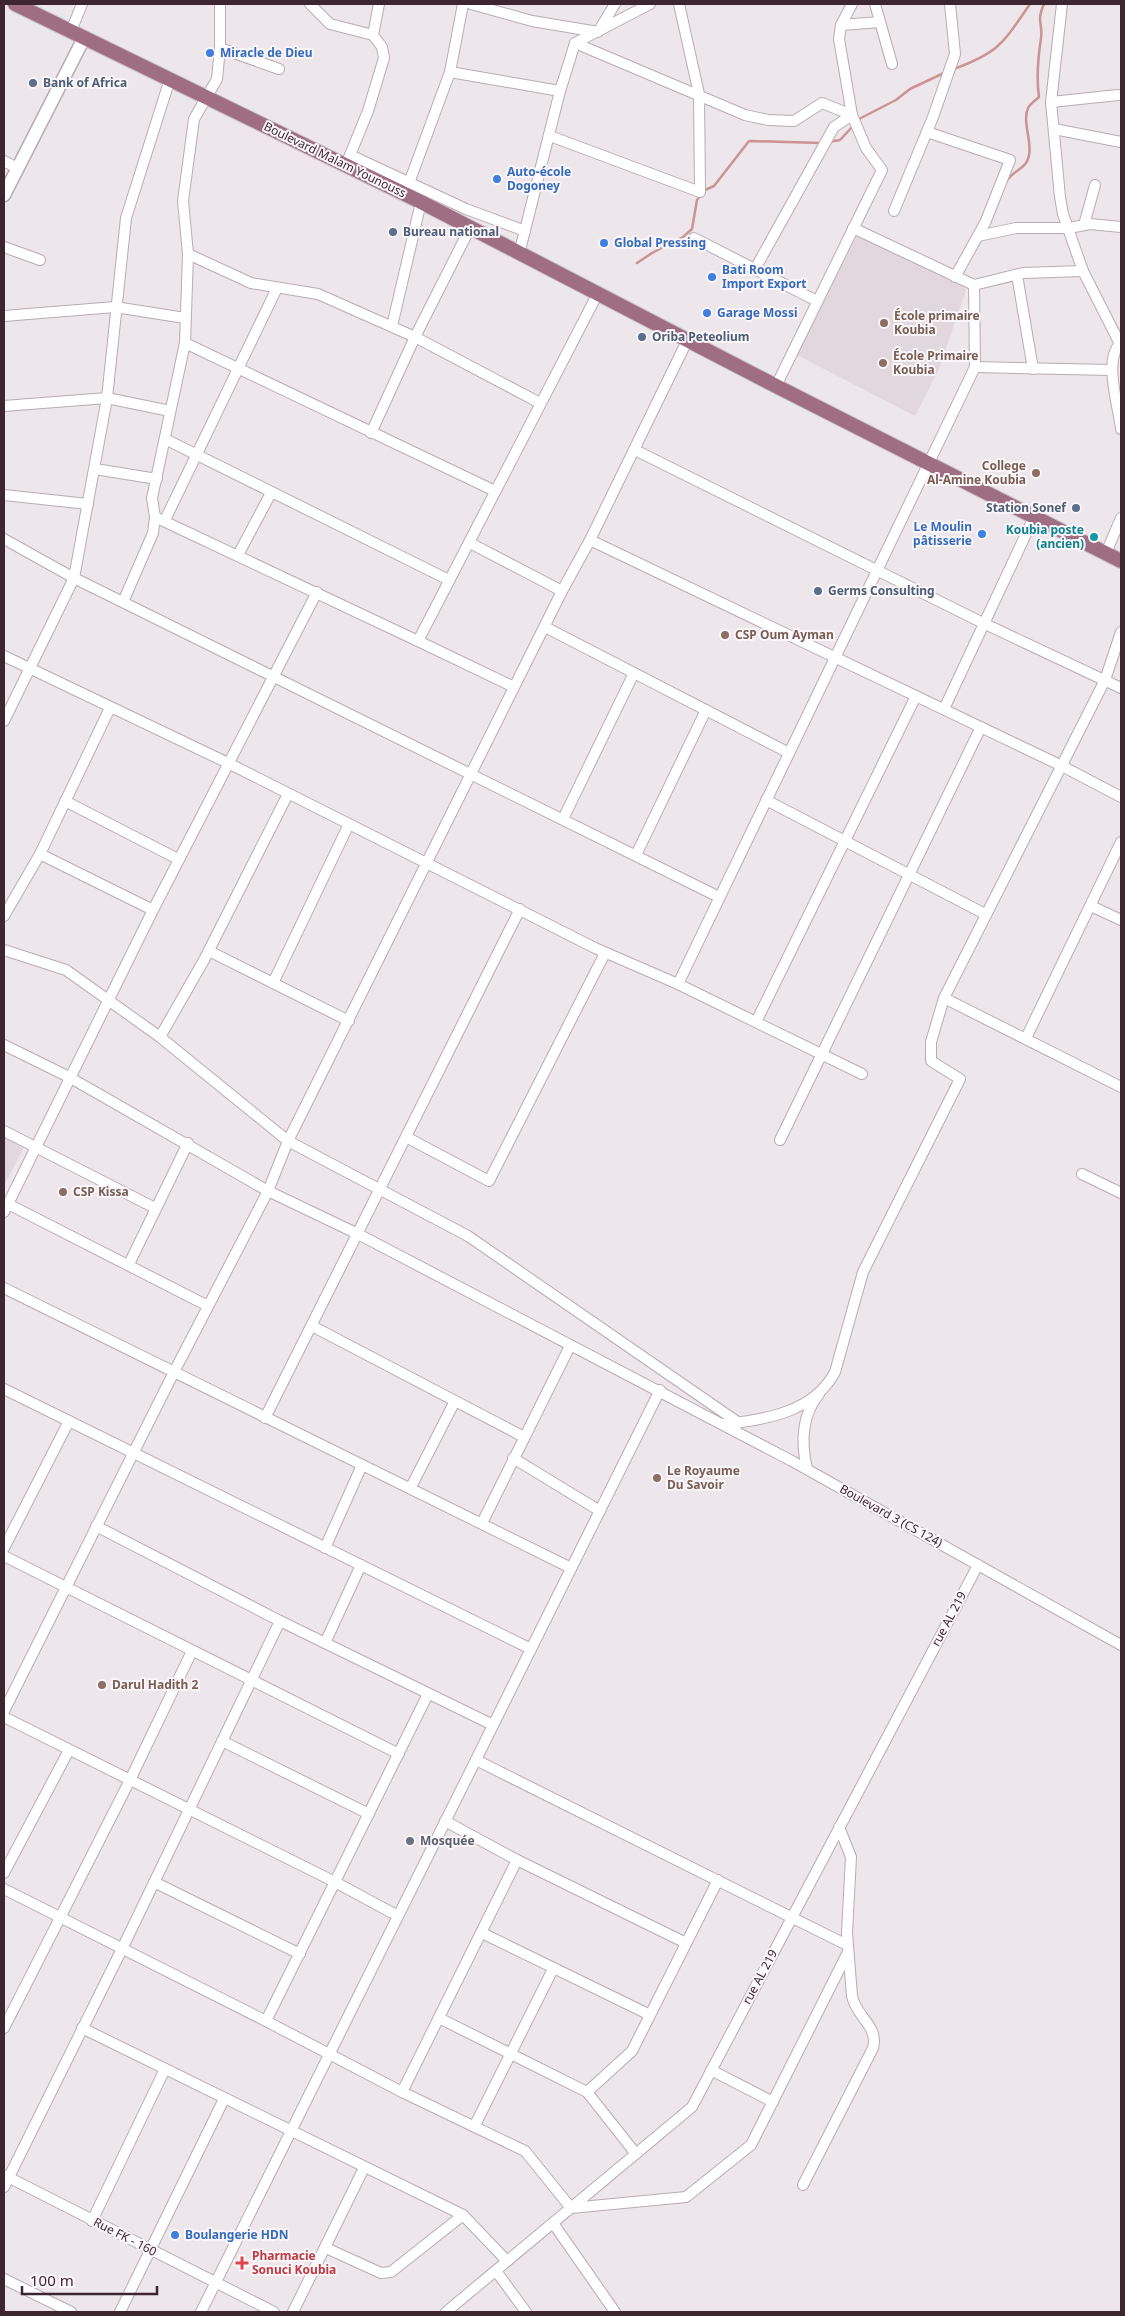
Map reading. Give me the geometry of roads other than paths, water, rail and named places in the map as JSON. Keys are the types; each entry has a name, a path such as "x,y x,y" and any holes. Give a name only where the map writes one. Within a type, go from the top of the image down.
{"main road":[{"name":"Boulevard Malam Younouss","path":"15,4 208,98 348,160 421,202 519,254 1121,561"}],"street":[{"path":"71,31 82,4"},
{"path":"123,602 146,553 153,533 155,517 152,498 185,343 188,254 184,201 195,116 208,98 218,79 220,4"},
{"path":"310,4 330,24 373,35 382,47 384,58 368,111 348,160 409,183 466,209 525,231"},
{"path":"373,35 379,4"},
{"path":"409,183 450,72 463,4"},
{"path":"471,4 532,21 598,32"},
{"path":"598,32 615,4"},
{"path":"519,254 560,91 575,43 650,4"},
{"path":"550,136 700,192 699,94 679,4"},
{"path":"776,386 882,170 866,148 852,115 839,39 841,25 852,4"},
{"path":"876,4 892,64"},
{"path":"894,211 927,132 955,54 950,4"},
{"path":"1062,4 1051,102 1060,197 1063,214 1083,272 1120,344 1115,349 1112,370 1121,430"},
{"path":"841,25 880,22"},
{"path":"4,194 84,38"},
{"path":"575,43 745,115 768,120 794,120 822,104 852,115"},
{"path":"220,48 279,69"},
{"path":"450,72 560,91"},
{"path":"4,721 74,578 108,398 115,307 126,218 170,79"},
{"path":"1051,102 1118,94"},
{"path":"755,269 834,127 852,115"},
{"path":"1054,129 1121,142"},
{"path":"927,132 1010,160 978,236 955,277"},
{"path":"4,161 17,168"},
{"path":"1084,225 1095,185"},
{"path":"392,326 421,202"},
{"path":"978,236 1016,228 1069,228 1084,225 1121,227"},
{"path":"371,433 415,337 470,228"},
{"path":"853,228 974,285 1023,273 1083,272"},
{"path":"694,238 818,301"},
{"path":"4,247 40,260"},
{"path":"188,254 251,283 318,294 415,337 540,403"},
{"path":"1017,275 1033,369"},
{"path":"678,984 975,367 974,285"},
{"path":"165,520 277,288"},
{"path":"418,641 598,293"},
{"path":"4,316 115,307 186,318"},
{"path":"4,1711 174,1372 268,1191 288,1141 562,591 590,540 687,340"},
{"path":"185,343 495,491"},
{"path":"975,367 1112,370"},
{"path":"4,406 108,398 170,411"},
{"path":"165,439 449,580"},
{"path":"634,450 983,623 1121,688"},
{"path":"96,469 157,479"},
{"path":"238,554 271,493"},
{"path":"4,495 88,504"},
{"path":"155,517 238,554 514,688"},
{"path":"944,709 1034,517"},
{"path":"1106,553 1121,518"},
{"path":"4,539 74,578 720,896"},
{"path":"590,540 1062,766 1121,797"},
{"path":"470,543 562,591"},
{"path":"208,1306 129,1264 6,1208 152,910 317,592"},
{"path":"544,627 789,753"},
{"path":"723,1424 738,1423 785,1412 801,1405 829,1384 835,1372 863,1272 960,1079 931,1061 931,1042 944,998 1105,680 1121,632"},
{"path":"4,656 228,763 520,908 605,953 678,984 862,1074"},
{"path":"563,819 634,673"},
{"path":"756,1022 916,696"},
{"path":"4,916 40,854 110,708"},
{"path":"636,855 706,710"},
{"path":"780,1140 981,727"},
{"path":"160,1037 209,951 288,794"},
{"path":"766,800 846,839 985,914"},
{"path":"65,801 178,859"},
{"path":"273,983 349,824"},
{"path":"1026,1038 1121,842"},
{"path":"40,854 152,910"},
{"path":"1091,906 1121,920"},
{"path":"265,1418 520,908"},
{"path":"4,950 66,970 160,1037 288,1141 468,1236 792,1461"},
{"path":"209,951 349,1021"},
{"path":"406,1137 489,1181 605,953"},
{"path":"944,998 1121,1087"},
{"name":"Boulevard 3 (CS 124)","path":"4,1045 69,1077 188,1143 268,1191 358,1234 570,1346 660,1390 807,1469 1121,1645"},
{"path":"4,1131 155,1208"},
{"path":"129,1264 188,1143"},
{"path":"1082,1174 1121,1193"},
{"path":"4,1288 572,1568"},
{"path":"312,1326 524,1437"},
{"path":"482,1523 570,1346"},
{"path":"201,2312 660,1390"},
{"path":"807,1469 803,1451 803,1432 807,1415 822,1390"},
{"path":"5,1392 68,1421 531,1649"},
{"path":"411,1487 455,1401"},
{"path":"4,1548 68,1421"},
{"path":"513,1458 600,1511"},
{"path":"325,1548 362,1465"},
{"path":"96,1526 280,1621 493,1725"},
{"path":"4,1556 399,1754"},
{"name":"rue AL 219","path":"446,2312 692,2107 978,1565"},
{"path":"325,1643 361,1566"},
{"path":"5,2180 122,1949 280,1621"},
{"path":"4,2028 130,1780 192,1650"},
{"path":"266,2021 428,1694"},
{"path":"4,1717 335,1882 398,1916"},
{"path":"222,1741 369,1814"},
{"path":"4,1873 70,1750"},
{"path":"476,1760 792,1917 848,1949"},
{"path":"446,1821 517,1860 686,1944"},
{"path":"803,2185 872,2048 875,2038 871,2028 853,2004 848,1949 851,1857 840,1827"},
{"path":"402,2092 517,1860"},
{"path":"587,2092 628,2056 718,1880"},
{"path":"154,1882 300,1954"},
{"path":"4,1889 402,2092 475,2125 525,2151 571,2208 686,2197 752,2145 848,1949"},
{"path":"482,1932 650,2015"},
{"path":"475,2125 554,1969"},
{"path":"439,2018 587,2092 636,2154"},
{"path":"82,2028 463,2215 507,2261"},
{"path":"92,2221 165,2069"},
{"path":"711,2070 773,2102"},
{"path":"120,2312 224,2099"},
{"path":"293,2312 364,2168"},
{"name":"Rue FK - 160","path":"5,2180 92,2221 274,2312"},
{"path":"326,2248 381,2273 391,2272 463,2215"},
{"path":"553,2223 615,2312"},
{"path":"496,2271 526,2312"},
{"path":"4,2280 71,2312"}],"waterway":[{"path":"954,69 981,57 999,45 1030,4"},
{"path":"1006,182 1026,163 1029,157 1026,114 1028,108 1039,97 1040,19 1044,4"},
{"path":"857,120 896,100 910,89 946,72"},
{"path":"828,142 840,140 854,125"},
{"path":"637,263 683,237 692,229 697,200 705,190 714,186 749,141 821,143"}],"place":[{"name":"Miracle de Dieu","path":"210,53"},
{"name":"Bank of Africa","path":"33,83"},
{"name":"Auto-école Dogoney","path":"497,179"},
{"name":"Bureau national","path":"393,232"},
{"name":"Global Pressing","path":"604,243"},
{"name":"Bati Room Import Export","path":"712,277"},
{"name":"Garage Mossi","path":"707,313"},
{"name":"École primaire Koubia","path":"884,323"},
{"name":"Oriba Peteolium","path":"642,337"},
{"name":"École Primaire Koubia","path":"883,363"},
{"name":"College Al-Amine Koubia","path":"1036,473"},
{"name":"Station Sonef","path":"1076,508"},
{"name":"Le Moulin pâtisserie","path":"982,534"},
{"name":"Koubia poste (ancien)","path":"1094,537"},
{"name":"Germs Consulting","path":"818,591"},
{"name":"CSP Oum Ayman","path":"725,635"},
{"name":"CSP Kissa","path":"63,1192"},
{"name":"Le Royaume Du Savoir","path":"657,1478"},
{"name":"Darul Hadith 2","path":"102,1685"},
{"name":"Mosquée","path":"410,1841"},
{"name":"Boulangerie HDN","path":"175,2235"},
{"name":"Pharmacie Sonuci Koubia","path":"242,2263"}]}
